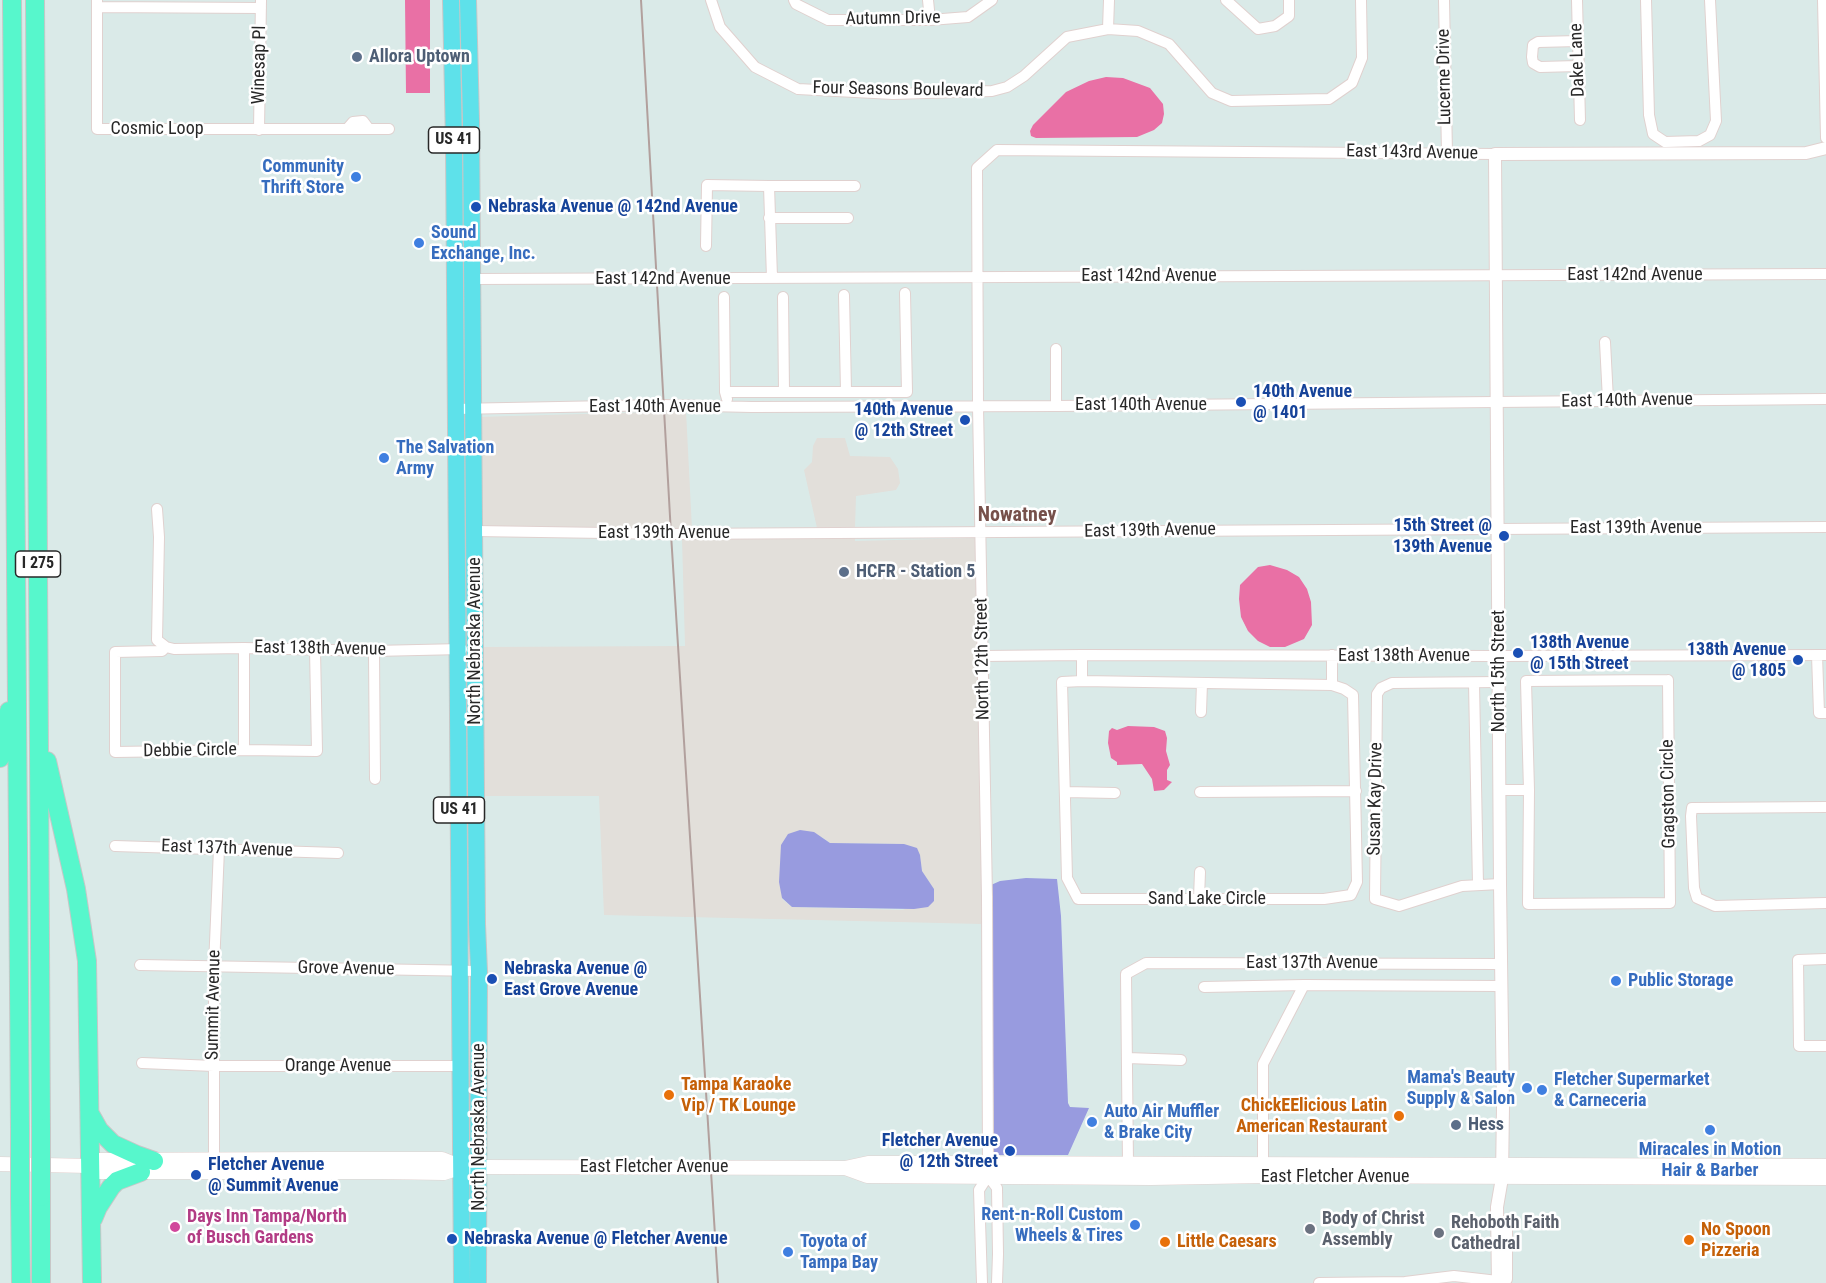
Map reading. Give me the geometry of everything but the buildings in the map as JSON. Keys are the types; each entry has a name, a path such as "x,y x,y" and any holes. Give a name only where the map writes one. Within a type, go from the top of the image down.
{"highway":[{"name":"I 275","path":"12,0 21,1283"},
{"name":"I 275","path":"34,0 41,1283"},
{"path":"0,758 16,668"},
{"path":"39,727 86,943 92,1283"},
{"path":"90,1114 99,1130 113,1144 137,1155 147,1166 117,1181 111,1187 91,1223"}],"main road":[{"name":"North Nebraska Avenue","path":"451,0 462,1066 478,1283"},
{"name":"North Nebraska Avenue","path":"462,1283 479,971 468,0"},
{"path":"455,294 460,285 472,279"},
{"path":"455,417 473,418"},
{"path":"458,708 468,766 468,797 477,813"},
{"path":"459,840 468,847 471,906 477,924"},
{"name":"East Fletcher Avenue","path":"147,1166 214,1160 442,1159 470,1167"},
{"name":"East Fletcher Avenue","path":"0,1164 89,1166 98,1160 147,1166 444,1173 470,1167 845,1168 867,1163 988,1170 1044,1178 1263,1170"},
{"path":"1044,1178 1067,1171 1102,1170 1128,1164"},
{"name":"East Fletcher Avenue","path":"988,1170 1128,1164 1501,1177 1675,1172 1743,1173 1826,1179"},
{"name":"East Fletcher Avenue","path":"1743,1173 1826,1166"}],"street":[{"name":"Four Seasons Boulevard","path":"711,0 720,27 755,67 798,89 893,94 992,92 1007,87 1024,76 1067,37 1108,29 1138,32 1169,44 1212,93 1231,101 1329,99 1352,83 1362,58 1360,0"},
{"name":"Autumn Drive","path":"794,0 796,4 828,20 930,20 968,17 992,0"},
{"path":"928,0 930,20"},
{"path":"1108,29 1109,0"},
{"path":"1226,0 1258,28 1275,26 1289,15 1289,0"},
{"name":"Lucerne Drive","path":"1444,0 1447,153"},
{"name":"Dake Lane","path":"1576,0 1580,120"},
{"path":"1646,0 1649,115 1653,134 1665,142 1699,141 1710,135 1716,121 1710,0"},
{"path":"1823,0 1826,138"},
{"path":"97,4 261,4"},
{"name":"Cosmic Loop","path":"97,4 97,129 346,129 353,122 363,122 369,129 389,129"},
{"name":"Winesap Pl","path":"259,130 261,4"},
{"path":"1578,41 1538,42 1533,45 1532,57 1533,63 1540,67 1578,66"},
{"name":"East 143rd Avenue","path":"997,150 1496,154 1806,153 1826,147"},
{"name":"North 12th Street","path":"988,1170 977,168 997,150"},
{"name":"North 15th Street","path":"1495,1282 1503,1106 1496,154"},
{"path":"706,246 707,185 855,186"},
{"path":"769,186 772,278"},
{"path":"769,218 848,218"},
{"name":"East 142nd Avenue","path":"472,279 1826,274"},
{"path":"725,392 907,392 906,293"},
{"path":"844,295 846,392"},
{"path":"724,297 725,392 734,407 747,392"},
{"path":"783,297 784,392"},
{"path":"1605,342 1608,400"},
{"path":"1056,349 1056,406"},
{"name":"East 140th Avenue","path":"473,418 663,405 734,407 1056,406 1826,399"},
{"path":"157,509 159,537 157,640 166,647"},
{"name":"East 139th Avenue","path":"475,531 670,534 1826,527"},
{"name":"East 138th Avenue","path":"166,647 174,649 374,651 475,649"},
{"name":"Debbie Circle","path":"166,647 162,651 115,652 115,752 317,751 315,650"},
{"path":"244,648 244,750"},
{"path":"374,651 375,779"},
{"path":"1082,654 1082,681 1332,685 1332,655"},
{"name":"East 138th Avenue","path":"983,656 1082,654 1821,655"},
{"path":"1821,655 1818,669 1818,712 1826,713"},
{"name":"Gragston Circle","path":"1668,680 1670,903 1528,904 1529,790 1527,681 1668,680"},
{"name":"Sand Lake Circle","path":"1082,681 1062,682 1067,878 1078,899 1324,900 1351,896 1357,882 1353,695 1332,685"},
{"name":"Susan Kay Drive","path":"1499,682 1392,683 1381,688 1377,694 1375,899 1399,906 1462,886 1500,884"},
{"path":"1201,712 1202,683"},
{"path":"1474,683 1478,885"},
{"path":"1499,789 1529,790"},
{"path":"1200,792 1356,791"},
{"path":"1065,792 1115,793"},
{"path":"1826,807 1692,808 1691,816 1694,888 1697,898 1715,906 1826,903"},
{"name":"East 137th Avenue","path":"115,846 338,853"},
{"name":"Summit Avenue","path":"214,1160 214,966 219,849"},
{"path":"1200,872 1200,898"},
{"path":"1826,959 1798,960 1798,1046 1826,1046"},
{"name":"East 137th Avenue","path":"1128,1058 1126,974 1146,963 1501,964"},
{"name":"Grove Avenue","path":"140,965 479,971"},
{"path":"1263,1170 1263,1064 1304,985"},
{"path":"1204,987 1501,986"},
{"path":"1128,1164 1128,1058 1181,1060"},
{"name":"Orange Avenue","path":"142,1063 214,1066 462,1066"},
{"path":"982,1283 980,1190 988,1170"},
{"path":"988,1170 997,1188 997,1283"},
{"path":"1319,1283 1406,1282 1454,1276 1495,1282"}],"shaded area":[{"path":"405,0 430,0 430,93 406,93"},
{"path":"1106,77 1123,78 1150,88 1163,104 1162,123 1154,130 1137,137 1036,138 1031,136 1030,131 1033,125 1066,92 1089,81"},
{"path":"686,411 692,529 479,526 478,417"},
{"path":"817,438 845,438 850,456 890,457 898,469 900,483 896,490 856,496 855,528 817,528 804,470 812,462 813,446"},
{"path":"855,538 855,541 977,538 982,924 604,915 599,796 481,796 480,647 685,646 682,539","holes":["822,837 830,843 904,844 920,855 922,871 934,889 934,901 902,910 792,907 782,899"]},
{"path":"1270,565 1287,570 1299,577 1307,589 1311,602 1312,625 1304,639 1285,647 1270,647 1258,641 1248,631 1241,617 1240,585 1258,567"},
{"path":"1128,726 1154,727 1165,731 1166,751 1170,765 1167,770 1167,780 1172,782 1164,790 1154,791 1152,779 1142,764 1117,765 1117,762 1111,758 1108,743 1109,731 1112,728 1117,730"},
{"path":"800,830 814,832 830,843 904,844 917,848 922,871 934,889 934,901 928,907 914,909 792,907 782,898 779,882 781,845 788,834"},
{"path":"1026,878 1057,879 1061,916 1068,1103 1070,1107 1089,1108 1068,1155 994,1155 991,885 1000,881"}],"railway":[{"path":"641,0 671,534 718,1283"}],"place":[{"name":"Allora Uptown","path":"357,57"},
{"name":"Community Thrift Store","path":"356,177"},
{"name":"Nebraska Avenue @ 142nd Avenue","path":"476,207"},
{"name":"Sound Exchange, Inc.","path":"419,243"},
{"name":"140th Avenue @ 1401","path":"1241,402"},
{"name":"140th Avenue @ 12th Street","path":"965,420"},
{"name":"The Salvation Army","path":"384,458"},
{"name":"15th Street @ 139th Avenue","path":"1504,536"},
{"name":"HCFR - Station 5","path":"844,572"},
{"name":"138th Avenue @ 15th Street","path":"1518,653"},
{"name":"138th Avenue @ 1805","path":"1798,660"},
{"name":"Nebraska Avenue @ East Grove Avenue","path":"492,979"},
{"name":"Public Storage","path":"1616,981"},
{"name":"Mama's Beauty Supply & Salon","path":"1527,1088"},
{"name":"Fletcher Supermarket & Carneceria","path":"1542,1090"},
{"name":"Tampa Karaoke Vip / TK Lounge","path":"669,1095"},
{"name":"ChickEElicious Latin American Restaurant","path":"1399,1116"},
{"name":"Auto Air Muffler & Brake City","path":"1092,1122"},
{"name":"Hess","path":"1456,1125"},
{"name":"Miracales in Motion Hair & Barber","path":"1710,1130"},
{"name":"Fletcher Avenue @ 12th Street","path":"1010,1151"},
{"name":"Fletcher Avenue @ Summit Avenue","path":"196,1175"},
{"name":"Rent-n-Roll Custom Wheels & Tires","path":"1135,1225"},
{"name":"Days Inn Tampa/North of Busch Gardens","path":"175,1227"},
{"name":"Body of Christ Assembly","path":"1310,1229"},
{"name":"Rehoboth Faith Cathedral","path":"1439,1233"},
{"name":"Nebraska Avenue @ Fletcher Avenue","path":"452,1239"},
{"name":"No Spoon Pizzeria","path":"1689,1240"},
{"name":"Little Caesars","path":"1165,1242"},
{"name":"Toyota of Tampa Bay","path":"788,1252"}],"district":[{"name":"Nowatney","path":"1017,516"}]}
